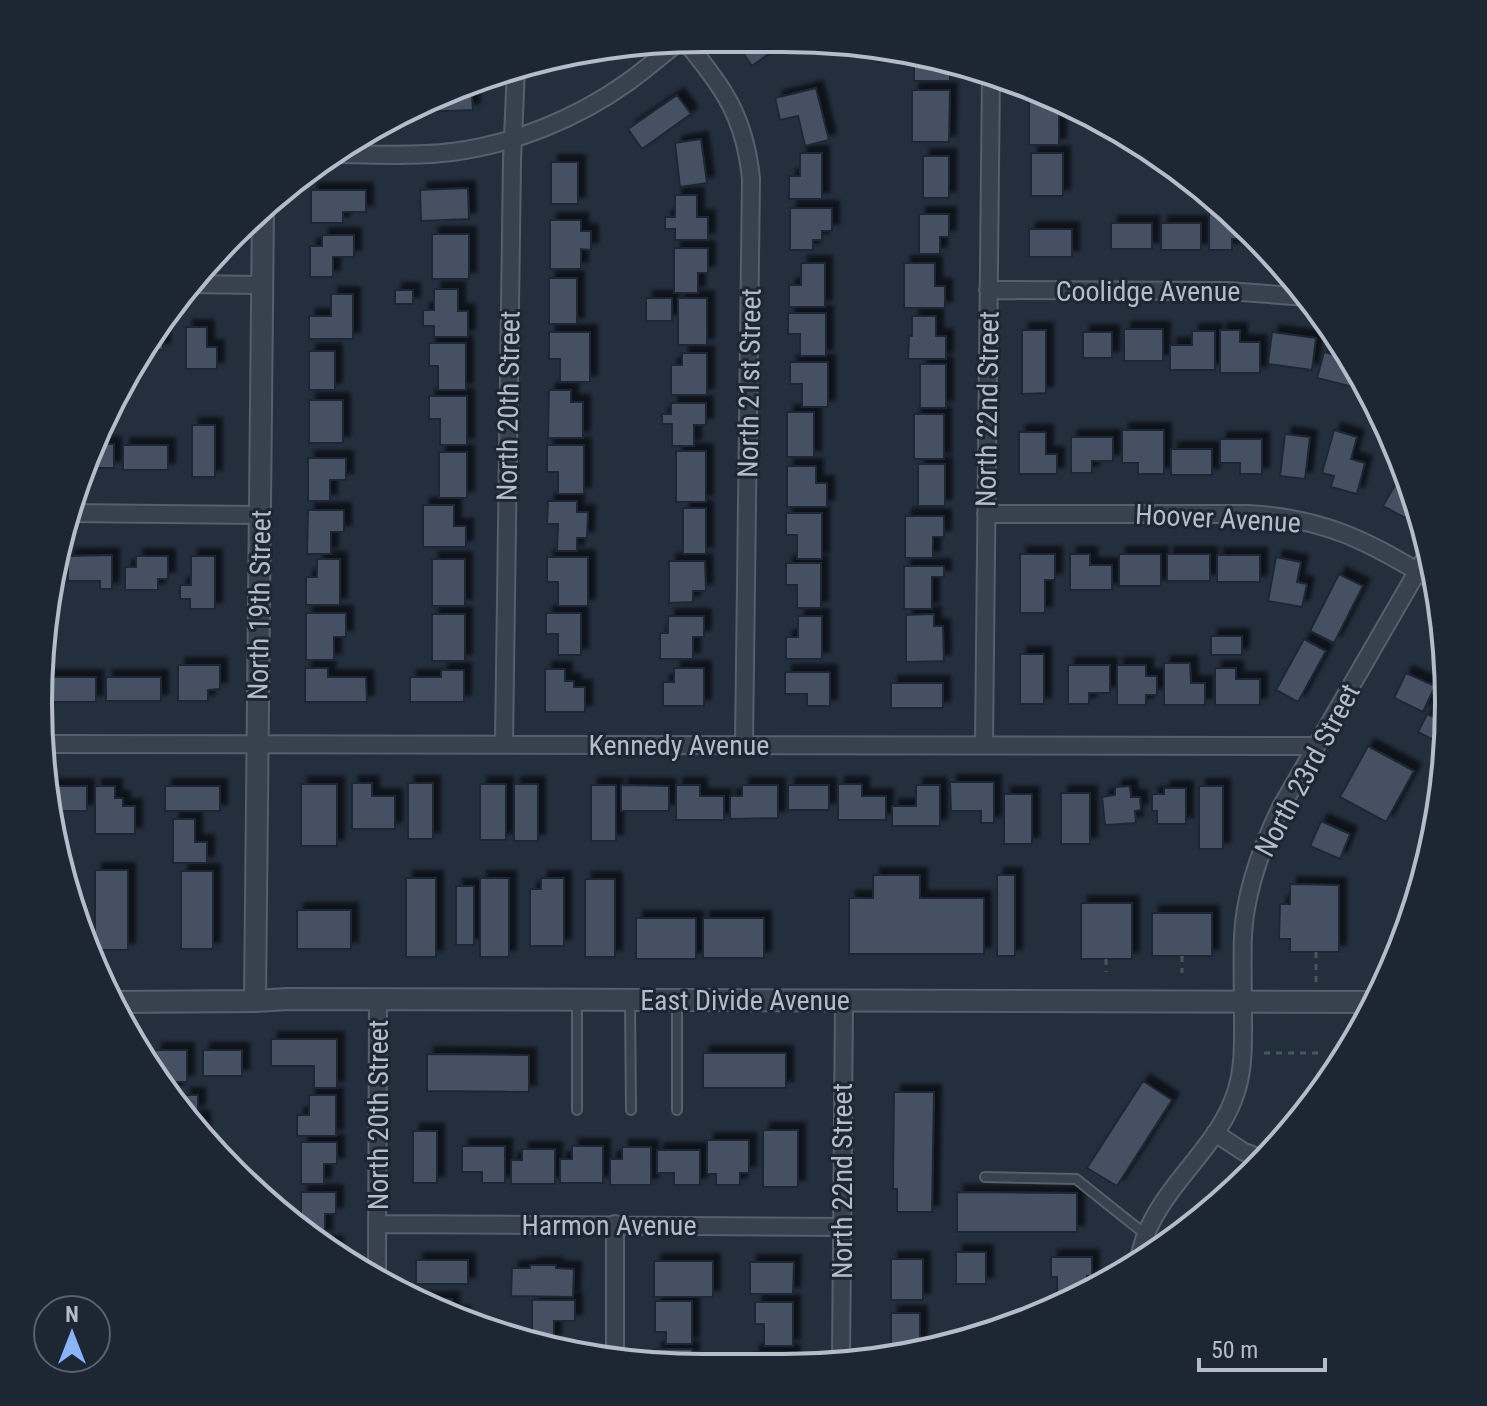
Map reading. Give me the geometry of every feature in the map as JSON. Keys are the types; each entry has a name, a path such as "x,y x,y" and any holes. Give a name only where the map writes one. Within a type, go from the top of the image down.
{"street":[{"name":"North 21st Street","path":"693,52 711,72 731,104 745,139 751,179 744,745"},
{"path":"354,154 449,152 512,139 593,104 630,81 666,53"},
{"name":"North 20th Street","path":"504,744 515,80"},
{"name":"North 22nd Street","path":"984,745 991,86"},
{"name":"North 19th Street","path":"255,1001 263,224"},
{"path":"206,284 263,285"},
{"name":"Coolidge Avenue","path":"988,290 1228,291 1291,296"},
{"path":"81,513 260,515"},
{"name":"Hoover Avenue","path":"986,514 1247,514 1286,517 1346,533 1421,573"},
{"name":"North 23rd Street","path":"1143,1246 1168,1194 1215,1133 1231,1106 1243,1057 1243,932 1249,892 1277,815 1420,567"},
{"name":"Kennedy Avenue","path":"53,744 1316,746"},
{"name":"North 20th Street","path":"377,1267 378,999"},
{"name":"East Divide Avenue","path":"125,1002 378,999 1362,1002"},
{"name":"North 22nd Street","path":"841,1351 844,1001"},
{"path":"1215,1133 1252,1155"},
{"name":"Harmon Avenue","path":"377,1224 842,1227"},
{"path":"615,1224 615,1348"}],"lane":[{"path":"577,1000 577,1110"},
{"path":"630,1000 631,1110"},
{"path":"677,1000 677,1110"},
{"path":"985,1177 1076,1179 1146,1234"}],"path":[{"path":"1316,952 1316,1002"},
{"path":"1182,956 1182,973"},
{"path":"1106,959 1106,972"},
{"path":"1264,1053 1321,1053"}],"building":[{"path":"742,52 771,52 752,66"},
{"path":"914,66 950,74 950,81 914,81"},
{"path":"816,88 829,140 805,146 798,116 780,120 775,98"},
{"path":"912,90 950,90 949,142 912,142"},
{"path":"472,95 473,110 432,112"},
{"path":"677,95 691,114 642,149 628,129"},
{"path":"1029,100 1059,113 1059,145 1029,145"},
{"path":"701,139 707,183 680,187 675,143"},
{"path":"800,153 822,153 822,199 789,199 789,176 800,176"},
{"path":"1031,153 1063,153 1063,196 1031,196"},
{"path":"923,156 949,156 949,198 923,198"},
{"path":"551,162 578,162 578,204 551,204"},
{"path":"468,188 469,219 421,221 420,190"},
{"path":"311,190 366,190 366,212 343,212 343,223 311,223"},
{"path":"675,195 697,195 697,217 708,217 708,240 675,240 675,229 665,229 665,217 675,217"},
{"path":"790,208 832,208 832,231 822,231 822,240 813,240 813,250 790,250"},
{"path":"1209,211 1240,239 1232,239 1232,250 1209,250"},
{"path":"919,214 949,214 949,237 940,237 940,254 919,254"},
{"path":"550,220 581,220 581,231 591,231 591,250 581,249 581,269 550,269"},
{"path":"1111,223 1152,223 1152,249 1111,249"},
{"path":"1161,223 1201,223 1201,250 1161,250"},
{"path":"1029,229 1072,229 1072,257 1029,257"},
{"path":"432,234 469,234 469,279 432,279"},
{"path":"322,235 354,235 354,257 333,257 333,277 310,277 310,246 322,246"},
{"path":"674,248 708,248 708,273 698,273 698,293 674,293"},
{"path":"801,263 825,263 825,307 789,307 789,285 801,285"},
{"path":"904,263 935,263 935,286 945,286 945,308 904,308"},
{"path":"549,278 577,278 577,324 549,324"},
{"path":"434,289 458,289 458,311 468,311 468,337 434,337 434,326 423,326 423,310 434,310"},
{"path":"395,290 413,290 413,304 395,304"},
{"path":"331,294 353,294 353,339 309,339 309,316 331,316"},
{"path":"646,298 672,298 672,321 646,321"},
{"path":"678,298 707,298 707,345 678,345"},
{"path":"788,313 826,313 826,356 800,356 800,334 788,334"},
{"path":"912,316 936,316 936,336 946,336 946,359 908,359"},
{"path":"186,327 207,327 207,347 217,347 217,369 186,369"},
{"path":"1124,329 1163,329 1163,361 1124,361"},
{"path":"1022,330 1046,330 1046,393 1022,394"},
{"path":"1220,330 1240,330 1240,342 1260,342 1260,373 1220,373"},
{"path":"1192,331 1215,331 1215,370 1170,370 1170,345 1192,345"},
{"path":"549,332 590,332 590,382 560,382 560,359 549,359"},
{"path":"1083,332 1112,332 1112,358 1083,358"},
{"path":"1272,332 1316,338 1312,370 1268,364"},
{"path":"429,343 466,343 466,390 438,390 438,366 429,366"},
{"path":"309,351 335,351 335,390 309,390"},
{"path":"1324,352 1334,355 1353,387 1317,378"},
{"path":"682,353 707,353 707,395 671,395 671,365 682,365"},
{"path":"790,362 828,362 828,407 802,407 802,384 790,384"},
{"path":"920,364 946,364 946,408 920,408"},
{"path":"549,390 571,390 571,402 583,402 583,438 548,438"},
{"path":"429,396 467,396 467,445 440,445 440,419 429,419"},
{"path":"309,400 343,400 343,443 309,443"},
{"path":"671,403 706,403 706,425 694,425 694,446 672,446 672,424 662,424 662,414 671,414"},
{"path":"787,412 814,412 814,457 787,457"},
{"path":"914,414 944,414 944,459 914,459"},
{"path":"192,425 215,425 215,477 192,477"},
{"path":"1122,430 1164,430 1164,474 1138,474 1138,463 1122,463"},
{"path":"1334,430 1357,437 1351,459 1365,463 1357,494 1331,487 1334,476 1322,473"},
{"path":"1019,432 1046,432 1046,454 1057,454 1057,474 1019,474"},
{"path":"1285,434 1310,437 1305,479 1280,476"},
{"path":"1071,437 1113,437 1113,461 1092,461 1092,473 1071,473"},
{"path":"1220,439 1262,439 1262,474 1240,474 1240,463 1220,463"},
{"path":"106,444 114,444 114,468 97,468"},
{"path":"123,445 168,445 168,470 123,470"},
{"path":"547,445 584,445 584,494 558,494 558,472 547,472"},
{"path":"1171,449 1212,449 1212,475 1171,475"},
{"path":"676,451 706,451 706,502 676,502"},
{"path":"439,452 467,452 467,498 439,498"},
{"path":"308,458 346,458 346,480 330,480 330,501 308,501"},
{"path":"918,464 945,464 945,506 918,506"},
{"path":"787,466 816,466 816,483 827,483 827,507 787,507"},
{"path":"1396,483 1407,515 1405,518 1383,506"},
{"path":"548,501 577,501 577,512 588,512 587,538 577,538 577,551 557,551 558,524 547,524"},
{"path":"423,505 454,505 454,526 466,526 466,547 423,547"},
{"path":"683,508 706,508 706,554 683,554"},
{"path":"308,510 344,510 344,532 331,532 331,554 307,554"},
{"path":"786,513 822,513 822,559 797,559 797,535 786,535"},
{"path":"905,516 944,516 944,537 933,537 933,558 905,558"},
{"path":"1020,554 1055,554 1055,580 1045,580 1045,613 1020,613"},
{"path":"1070,554 1090,554 1090,565 1112,565 1112,590 1070,590"},
{"path":"1119,554 1161,554 1161,586 1119,586"},
{"path":"1167,554 1210,554 1210,581 1167,581"},
{"path":"112,555 112,589 100,589 100,581 68,581 69,556"},
{"path":"1217,555 1260,555 1260,582 1217,582"},
{"path":"136,556 168,556 168,579 158,579 158,590 125,590 125,567 136,567"},
{"path":"191,556 215,556 215,609 190,609 190,599 180,599 180,585 191,585"},
{"path":"547,557 588,557 588,606 558,606 558,582 547,582"},
{"path":"1276,557 1301,562 1297,582 1307,584 1302,607 1268,601"},
{"path":"317,559 340,559 340,605 306,605 306,577 317,577"},
{"path":"432,559 465,559 465,606 432,606"},
{"path":"669,561 705,561 706,591 693,591 693,602 669,603"},
{"path":"786,563 821,563 821,608 797,608 797,585 786,585"},
{"path":"904,566 944,566 944,577 932,577 932,609 904,609"},
{"path":"1339,574 1363,586 1334,643 1310,631"},
{"path":"306,613 346,613 346,637 334,637 334,660 306,660"},
{"path":"546,613 581,613 581,655 558,655 558,634 546,634"},
{"path":"432,614 465,614 465,661 432,661"},
{"path":"934,614 934,626 943,626 944,661 906,662 906,615"},
{"path":"668,616 704,616 704,637 693,637 693,659 660,659 660,633 668,633"},
{"path":"798,616 822,616 822,659 786,659 786,637 798,637"},
{"path":"1211,636 1242,636 1242,655 1211,655"},
{"path":"1304,639 1326,651 1298,702 1276,690"},
{"path":"1020,654 1044,654 1044,704 1020,704"},
{"path":"1164,663 1190,663 1191,683 1205,683 1205,705 1164,705"},
{"path":"178,665 220,665 220,689 208,690 208,701 178,701"},
{"path":"1068,665 1110,665 1110,693 1089,693 1089,704 1068,704"},
{"path":"1117,665 1146,665 1146,676 1157,676 1157,695 1146,695 1146,705 1117,705"},
{"path":"305,668 328,668 328,677 366,677 367,702 305,702"},
{"path":"674,668 704,668 704,706 663,706 663,682 674,682"},
{"path":"1215,668 1236,668 1236,679 1260,679 1260,705 1215,705"},
{"path":"545,669 565,669 565,681 574,681 574,687 585,687 585,712 545,712"},
{"path":"441,670 464,670 464,702 410,702 410,677 441,677"},
{"path":"785,672 830,672 830,706 807,706 807,694 785,694"},
{"path":"1406,673 1435,686 1423,712 1394,698"},
{"path":"53,677 96,677 96,702 52,702"},
{"path":"106,677 161,677 161,701 106,701"},
{"path":"891,683 943,683 943,708 891,708"},
{"path":"1427,714 1435,717 1434,740 1418,732"},
{"path":"1368,746 1414,771 1386,822 1340,797"},
{"path":"950,782 994,782 994,823 981,823 981,811 951,811"},
{"path":"352,783 372,783 372,796 395,796 395,829 352,829"},
{"path":"408,783 433,783 433,839 408,839"},
{"path":"301,784 337,784 337,846 301,846"},
{"path":"480,784 506,784 506,840 480,840"},
{"path":"514,784 538,784 538,841 514,841"},
{"path":"838,784 862,784 862,796 886,796 886,820 838,820"},
{"path":"591,785 616,785 616,841 591,841"},
{"path":"621,785 669,786 669,811 621,811"},
{"path":"676,785 700,785 700,796 724,796 724,820 676,820"},
{"path":"742,785 778,785 778,818 730,819 730,796 742,796"},
{"path":"788,785 829,785 829,810 788,810"},
{"path":"916,785 940,785 940,826 892,826 892,806 916,806"},
{"path":"58,786 87,786 87,811 62,811"},
{"path":"95,786 115,786 115,798 123,798 123,806 135,806 135,834 95,834"},
{"path":"165,786 220,786 220,811 165,811"},
{"path":"1130,786 1131,797 1140,797 1141,810 1135,811 1136,823 1105,825 1102,797 1115,795 1115,787"},
{"path":"1199,786 1223,786 1223,849 1199,849"},
{"path":"1164,788 1186,788 1186,824 1157,824 1157,811 1152,811 1152,794 1164,794"},
{"path":"1061,793 1090,793 1090,844 1061,844"},
{"path":"1004,794 1032,794 1032,844 1004,844"},
{"path":"173,819 195,819 195,842 207,842 207,863 173,863"},
{"path":"1321,821 1350,834 1340,859 1310,846"},
{"path":"95,870 128,870 128,950 101,950 95,933"},
{"path":"181,871 213,871 213,949 181,949"},
{"path":"873,875 920,875 920,898 984,898 984,954 849,954 849,898 873,898"},
{"path":"997,875 1015,875 1015,956 997,956"},
{"path":"406,878 436,878 436,957 406,957"},
{"path":"480,878 509,878 509,957 480,957"},
{"path":"541,878 564,878 564,946 530,946 530,889 541,889"},
{"path":"585,879 615,879 615,957 585,957"},
{"path":"1290,884 1339,885 1339,952 1290,952 1290,939 1279,939 1280,904 1290,904"},
{"path":"456,886 474,886 474,945 456,945"},
{"path":"1081,903 1132,903 1132,959 1081,959"},
{"path":"297,910 351,910 351,949 297,949"},
{"path":"1152,913 1212,913 1212,956 1152,956"},
{"path":"636,918 696,918 696,959 636,959"},
{"path":"703,918 764,918 764,958 703,958"},
{"path":"271,1039 337,1039 337,1088 314,1088 314,1066 271,1066"},
{"path":"155,1050 187,1050 187,1082 176,1084"},
{"path":"203,1050 242,1050 242,1076 203,1076"},
{"path":"703,1053 786,1053 786,1088 703,1088"},
{"path":"427,1054 529,1055 529,1092 427,1091"},
{"path":"1143,1081 1172,1100 1117,1186 1087,1168"},
{"path":"894,1092 934,1092 932,1212 897,1212 897,1189 893,1189"},
{"path":"184,1095 198,1095 198,1112"},
{"path":"309,1095 336,1095 336,1136 297,1136 297,1115 309,1115"},
{"path":"763,1130 798,1130 798,1187 763,1187"},
{"path":"413,1131 437,1131 437,1183 413,1183"},
{"path":"707,1140 749,1140 749,1173 740,1173 740,1185 716,1185 716,1174 707,1174"},
{"path":"301,1142 337,1142 337,1164 324,1164 324,1184 301,1184"},
{"path":"462,1146 505,1146 505,1183 482,1183 482,1172 462,1172"},
{"path":"572,1146 603,1146 603,1183 560,1183 560,1159 572,1159"},
{"path":"622,1147 651,1147 651,1185 610,1185 610,1159 622,1159"},
{"path":"522,1149 555,1149 555,1184 511,1184 511,1160 522,1160"},
{"path":"657,1150 700,1150 700,1185 674,1185 674,1173 657,1173"},
{"path":"301,1192 336,1192 336,1214 325,1214 325,1232 301,1214"},
{"path":"957,1192 1077,1193 1077,1232 957,1232"},
{"path":"956,1252 986,1252 986,1284 956,1284"},
{"path":"1051,1257 1092,1257 1092,1276 1087,1276 1087,1279 1072,1287 1057,1294 1057,1277 1051,1277"},
{"path":"891,1259 923,1259 923,1300 891,1300"},
{"path":"416,1260 468,1260 468,1284 416,1284"},
{"path":"654,1261 713,1261 713,1297 654,1297"},
{"path":"750,1262 794,1262 793,1294 750,1294"},
{"path":"530,1265 574,1269 573,1297 511,1296 512,1268 530,1268"},
{"path":"532,1300 575,1300 575,1321 554,1321 554,1336 532,1331"},
{"path":"655,1301 692,1301 692,1344 666,1344 666,1332 655,1332"},
{"path":"755,1302 793,1302 793,1346 764,1346 764,1324 755,1324"},
{"path":"891,1313 920,1313 920,1339 891,1344"},
{"path":"655,1349 692,1349 692,1354 655,1352"},
{"path":"753,1352 793,1352 793,1354"}]}
